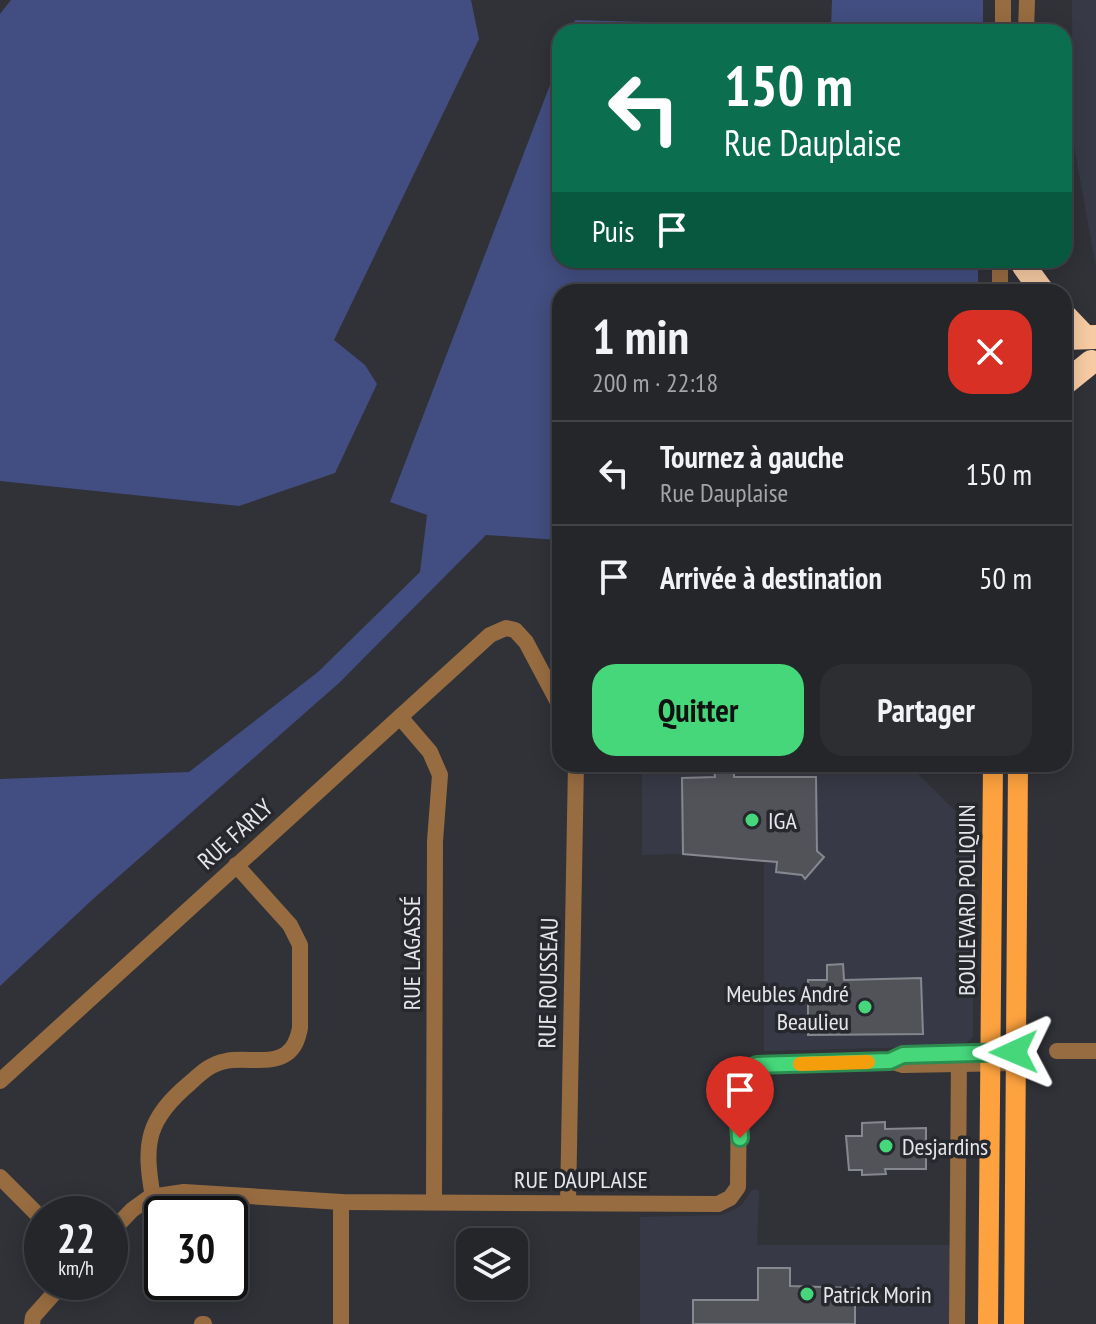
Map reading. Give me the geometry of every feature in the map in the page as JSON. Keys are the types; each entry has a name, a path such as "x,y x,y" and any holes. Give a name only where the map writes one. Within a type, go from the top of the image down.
{"highway":[{"path":"1072,362 1093,362"},
{"path":"1072,378 1093,362"}],"main road":[{"name":"BOULEVARD POLIQUIN","path":"988,1324 993,772"},
{"name":"BOULEVARD POLIQUIN","path":"1014,1324 1018,772"}],"street":[{"path":"1003,0 1003,24"},
{"path":"1026,24 1027,0"},
{"name":"RUE FARLY","path":"0,1081 484,640 506,628 515,630 526,642 552,691"},
{"name":"RUE LAGASSÉ","path":"400,717 430,752 440,775 435,841 434,1202"},
{"name":"RUE ROUSSEAU","path":"568,1203 576,772"},
{"path":"153,1196 147,1164 150,1135 166,1102 209,1066 241,1059 276,1059 289,1053 297,1041 300,1028 300,945 290,925 236,865"},
{"path":"1057,1051 1096,1051"},
{"name":"RUE DAUPLAISE","path":"248,1196 341,1202 718,1204 730,1198 738,1187 739,1078 746,1069 757,1065 890,1061 903,1055 959,1059 1014,1057"},
{"path":"957,1324 959,1059"},
{"path":"0,1177 24,1201"},
{"name":"RUE DAUPLAISE","path":"159,1196 184,1192 247,1196"},
{"path":"341,1202 341,1324"},
{"path":"32,1324 33,1317 48,1300"}],"shaded area":[{"path":"11,0 471,0 479,39 334,340 365,365 377,384 335,473 239,506 0,481 0,14"},
{"path":"832,0 983,0 983,24 831,24"},
{"path":"1072,0 1096,0 1096,267 1073,141"},
{"path":"575,20 721,24 573,24"},
{"path":"552,80 552,268 978,268 978,284 552,284 552,539 486,535 339,683 93,899 0,986 0,779 189,772 318,672 420,572 427,515 390,502"},
{"path":"642,772 916,772 974,830 973,1037 966,1043 954,1046 764,1051 764,861 683,854 642,855"},
{"path":"752,1190 759,1190 757,1245 952,1245 952,1324 640,1324 640,1217 722,1215 741,1206"}],"building":[{"path":"714,772 734,772 734,777 816,777 817,851 824,857 805,879 802,875 776,872 777,862 683,854 682,778 715,777"},
{"name":"Meubles André Beaulieu","path":"843,964 844,980 921,978 923,1034 808,1035 808,980 827,980 827,965"},
{"name":"Desjardins","path":"885,1122 885,1129 926,1128 926,1169 885,1169 886,1174 862,1175 862,1170 849,1170 846,1136 862,1136 862,1123"},
{"name":"Patrick Morin","path":"758,1268 790,1268 790,1286 855,1288 855,1324 693,1324 693,1300 758,1300"}],"slow traffic":[{"path":"800,1064 868,1062"}],"place":[{"name":"IGA","path":"752,820"},
{"name":"Meubles André Beaulieu","path":"865,1007"},
{"name":"Desjardins","path":"886,1146"},
{"name":"Patrick Morin","path":"807,1294"}],"route":[{"path":"740,1138 739,1078 746,1069 757,1065 890,1061 903,1055 1014,1052"}]}
